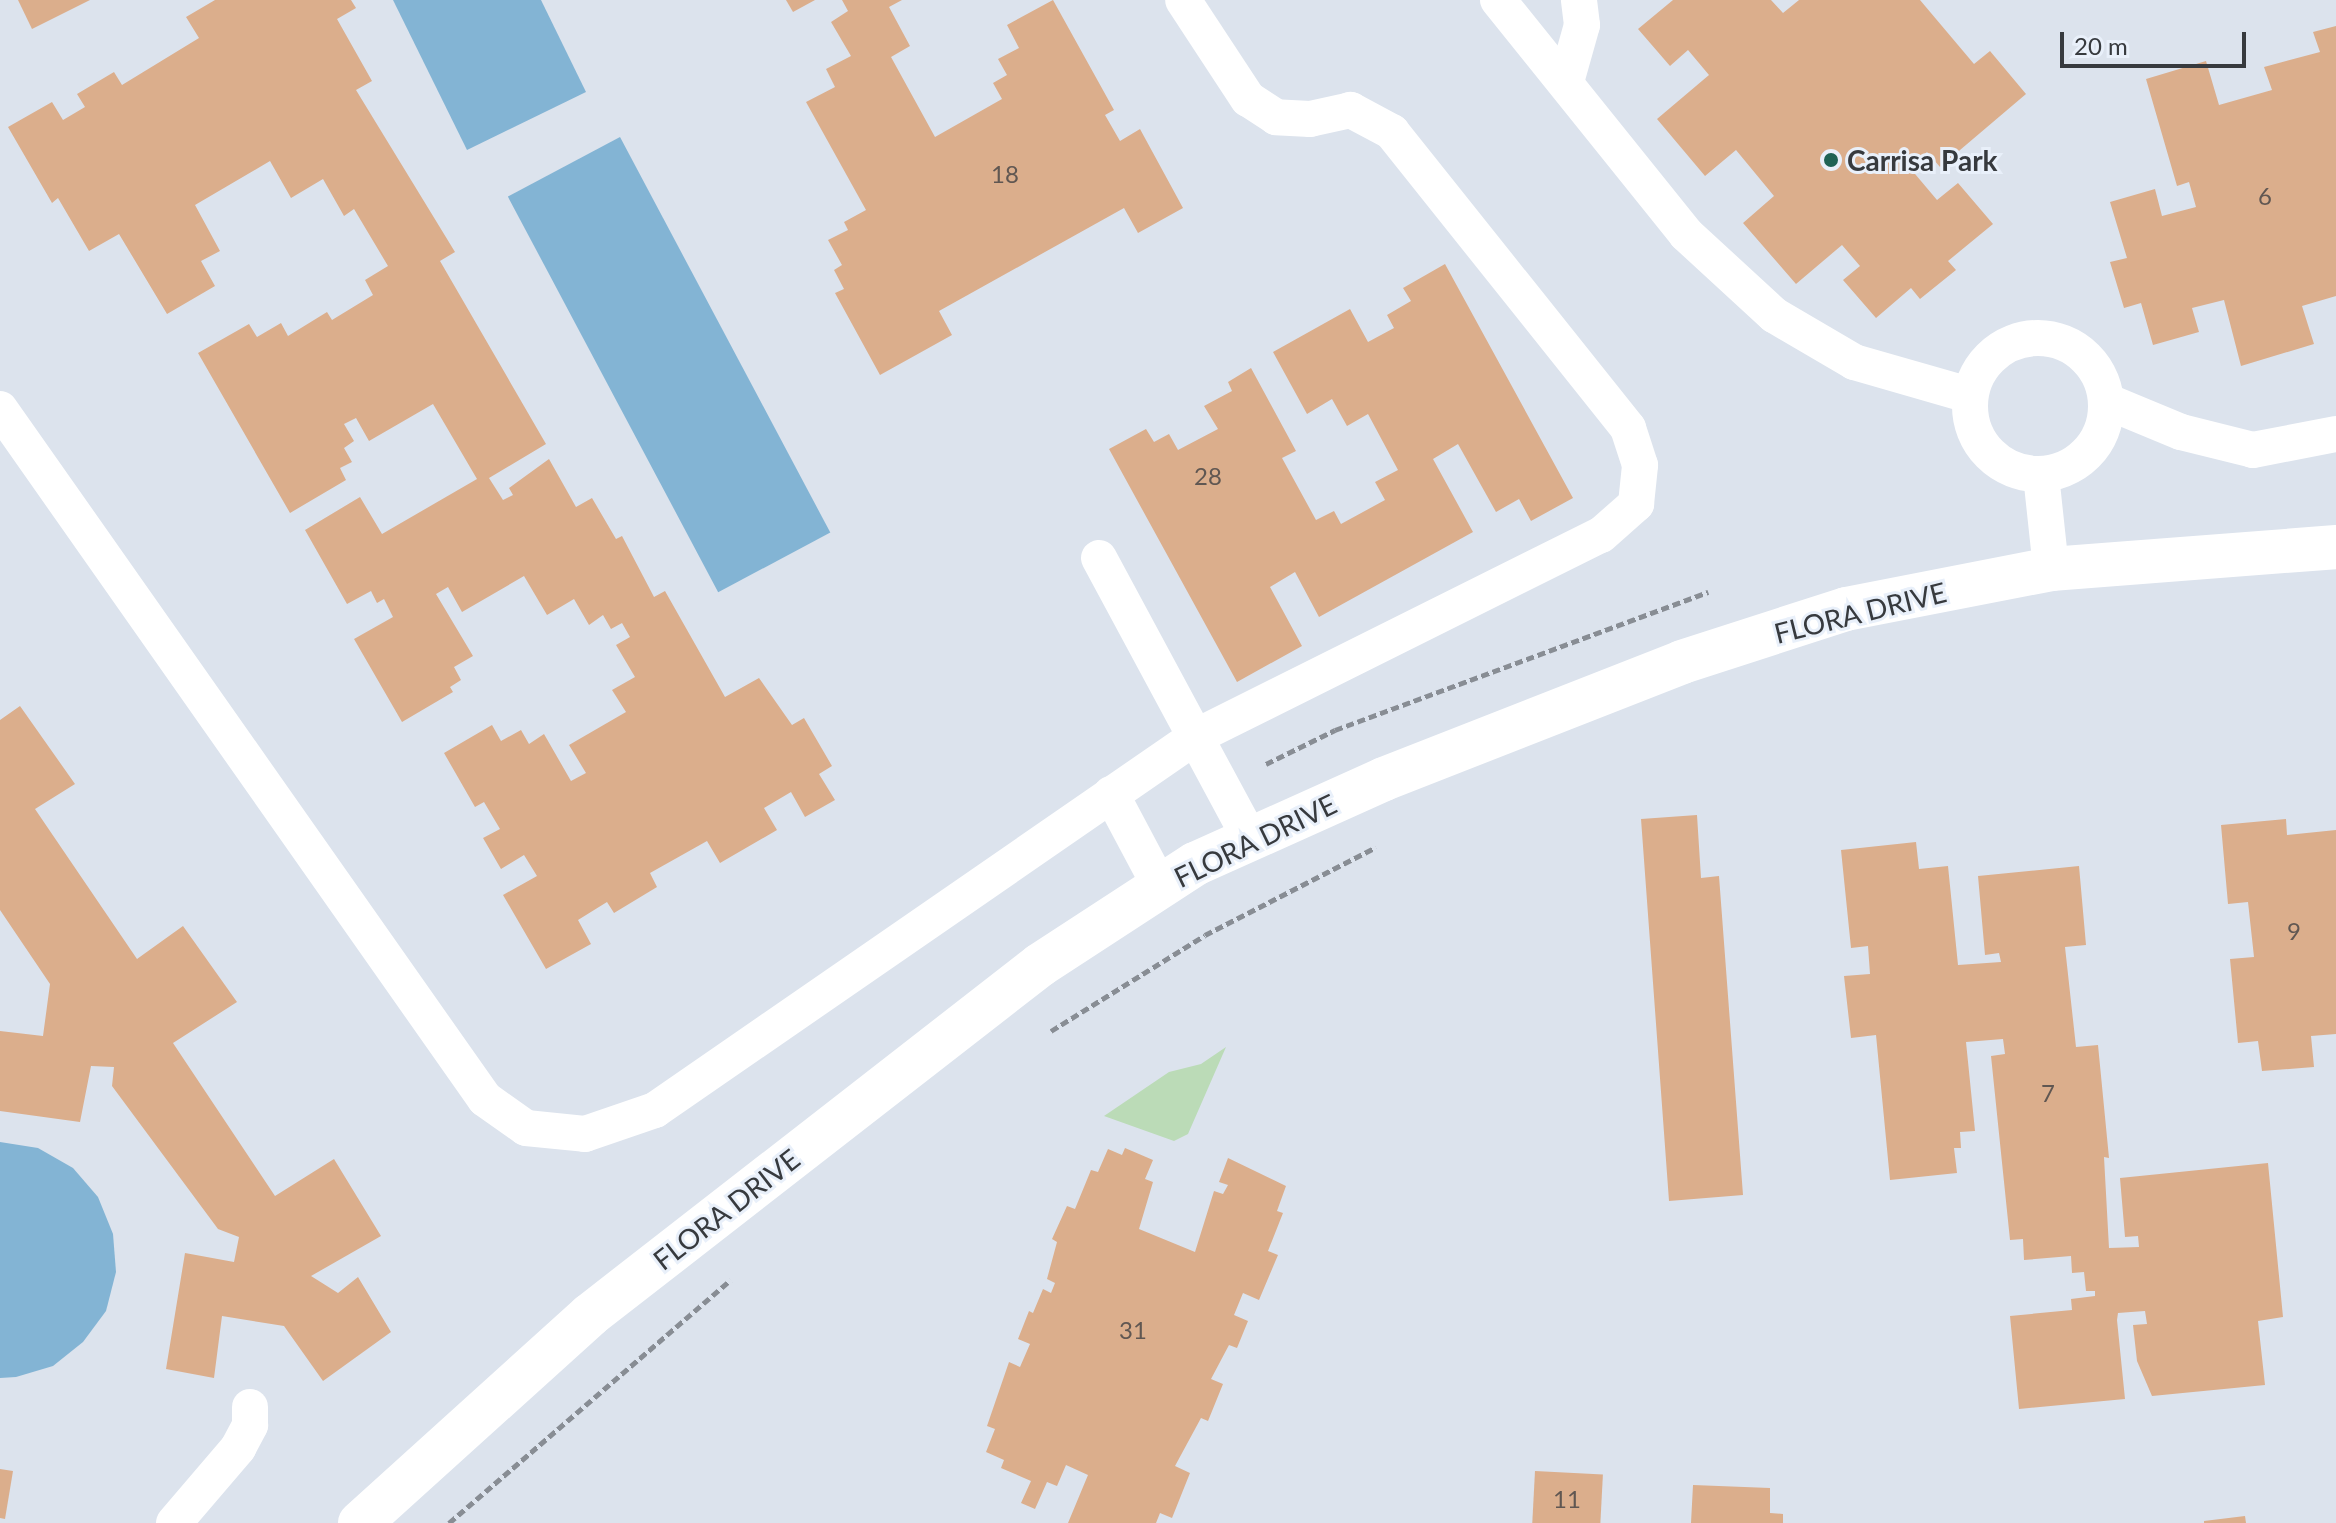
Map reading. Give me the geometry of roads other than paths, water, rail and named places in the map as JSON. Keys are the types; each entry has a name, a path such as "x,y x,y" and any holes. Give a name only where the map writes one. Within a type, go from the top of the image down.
{"street":[{"name":"FLORA DRIVE","path":"360,1523 590,1315 1040,965 1160,886 1249,837 1682,662 1846,609 2051,569 2336,547"}],"lane":[{"path":"0,409 485,1099 526,1128 585,1134 655,1110 1195,737 1601,535 1636,504 1640,465 1628,428 1392,132 1351,110 1310,119 1276,117 1248,99 1183,0"},
{"path":"1498,0 1686,234 1774,315 1854,362 1969,395"},
{"path":"1566,82 1582,25 1579,0"},
{"path":"2026,338 2054,339 2080,353 2098,375 2106,401 2103,429 2089,452 2067,468 2041,475 2012,470 1987,452 1971,426 1969,395 1980,368 2000,348 2026,338"},
{"path":"2106,401 2181,432 2253,450 2336,434"},
{"path":"2041,475 2051,569"},
{"path":"1099,558 1249,837"},
{"path":"1111,794 1160,886"},
{"path":"174,1523 238,1448 250,1425 250,1407"}],"water":[{"path":"393,0 541,0 586,92 467,150"},
{"path":"620,137 830,533 718,592 508,197"},
{"path":"0,1142 38,1148 73,1168 98,1197 113,1234 116,1272 106,1311 83,1342 53,1366 16,1377 0,1378"}],"place":[{"name":"Carrisa Park","path":"1831,160"}]}
